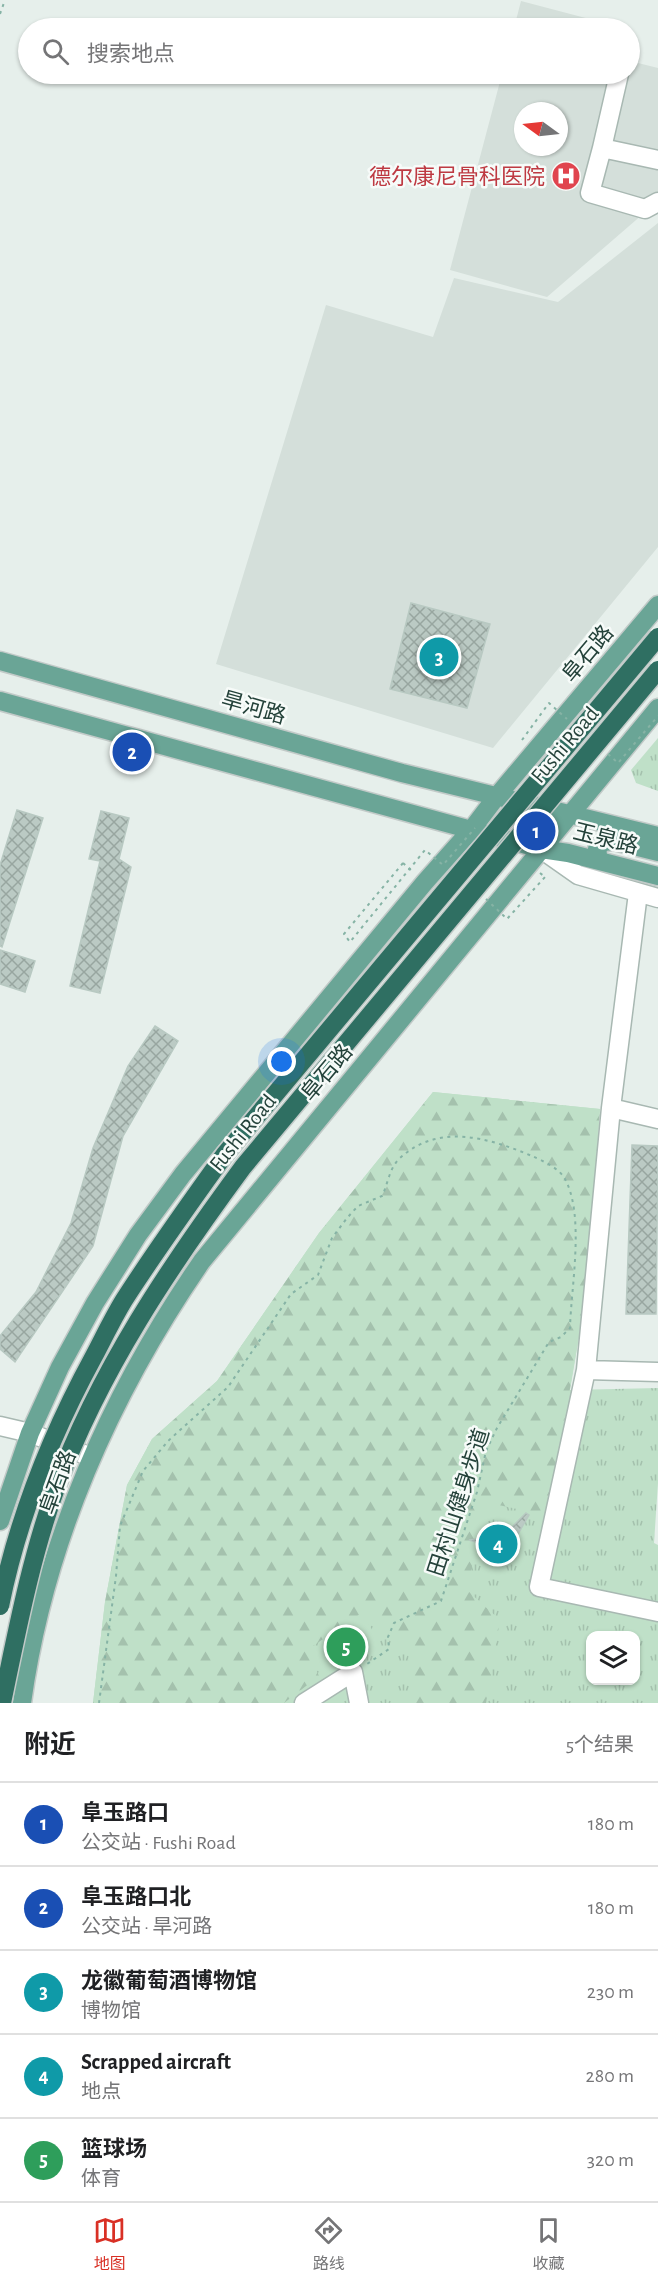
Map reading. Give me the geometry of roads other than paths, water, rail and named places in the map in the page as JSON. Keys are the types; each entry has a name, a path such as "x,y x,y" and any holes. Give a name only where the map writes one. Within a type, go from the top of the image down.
{"highway":[{"name":"Fushi Road","path":"0,1606 8,1568 35,1480 66,1407 123,1302 173,1227 233,1144 658,636"},
{"name":"Fushi Road","path":"2,1703 30,1572 56,1488 87,1415 143,1312 190,1238 243,1167 658,670"}],"main road":[{"name":"阜石路","path":"0,1521 30,1433 60,1367 95,1303 138,1236 183,1173 658,605"},
{"name":"旱河路","path":"0,661 402,773 658,836"},
{"path":"0,701 473,829"},
{"name":"阜石路","path":"22,1703 27,1665 44,1591 91,1457 112,1411 162,1319 202,1261 569,813 658,708"},
{"name":"玉泉路","path":"473,829 541,849 568,853 658,876"},
{"path":"599,861 597,849 603,842 614,841 658,852"}],"street":[{"path":"617,84 590,193 645,209 658,202"},
{"path":"602,148 658,160"},
{"path":"541,849 578,874 658,898"},
{"path":"638,893 611,1108 586,1370 539,1587 658,1611"},
{"path":"611,1108 658,1119"},
{"path":"586,1370 658,1372"},
{"path":"0,1426 30,1433 91,1457"},
{"path":"304,1703 353,1672 359,1703"}],"place":[{"name":"德尔康尼骨科医院","path":"566,176"},
{"name":"龙徽葡萄酒博物馆","path":"439,657"},
{"name":"阜玉路口北","path":"132,752"},
{"name":"阜玉路口","path":"536,831"},
{"name":"Scrapped aircraft","path":"498,1544"},
{"name":"篮球场","path":"346,1647"}]}
